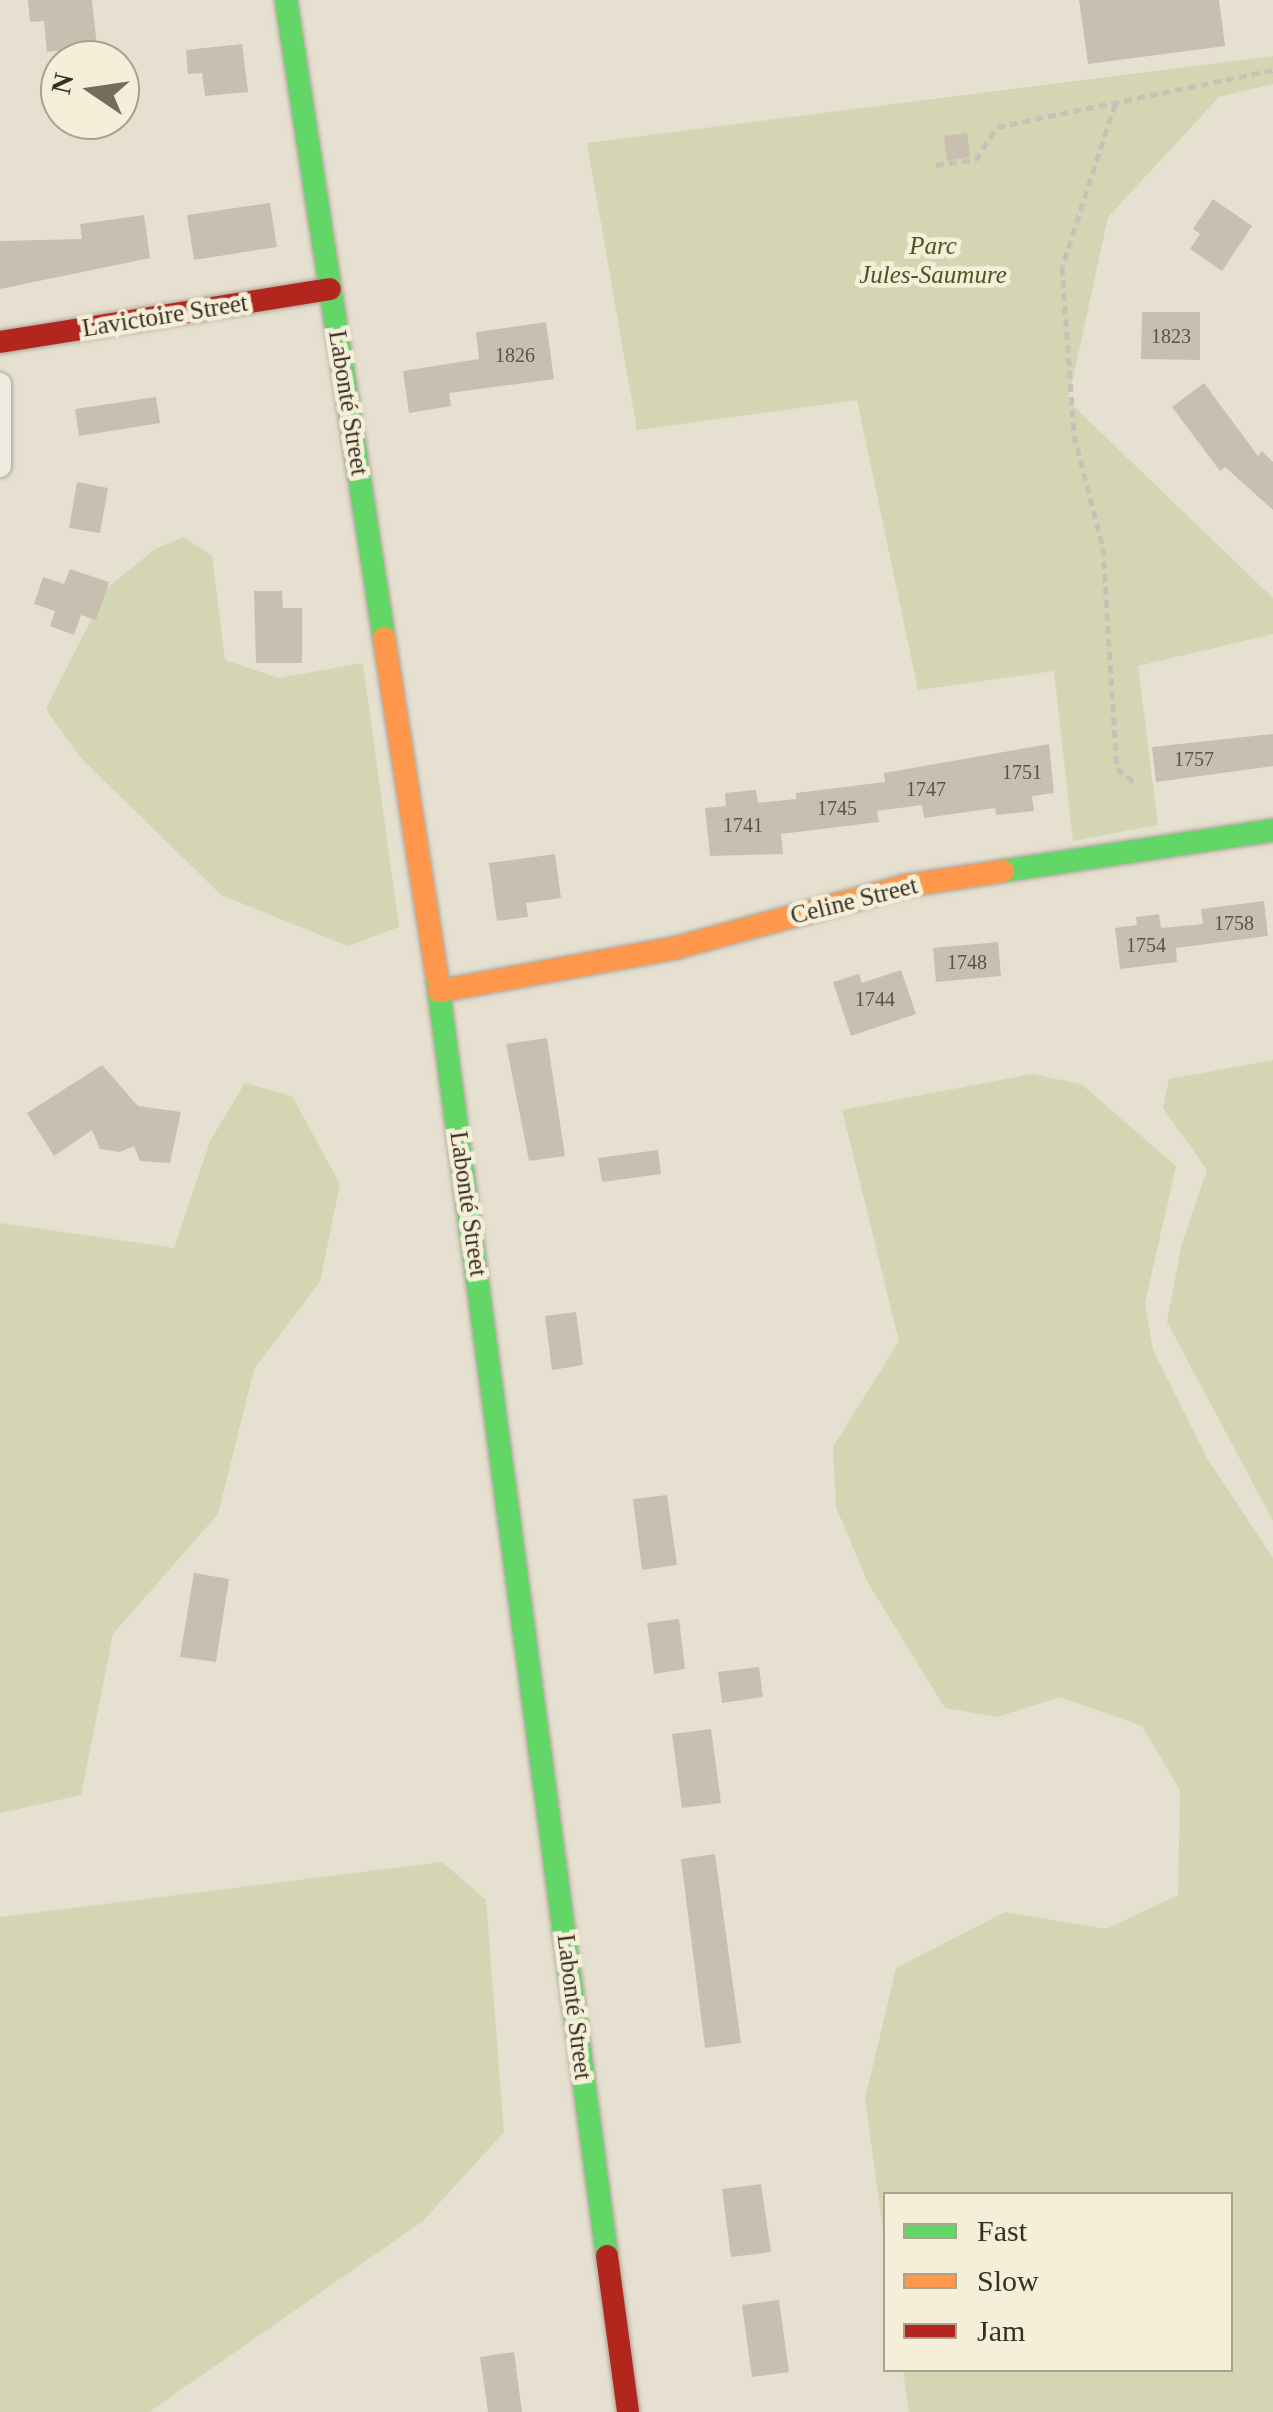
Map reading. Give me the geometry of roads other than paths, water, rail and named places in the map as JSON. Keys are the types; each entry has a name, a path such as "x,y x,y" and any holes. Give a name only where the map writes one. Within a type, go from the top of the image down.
{"street":[{"name":"Labonté Street","path":"286,0 440,990 628,2412"},
{"name":"Lavictoire Street","path":"0,342 330,289"},
{"path":"0,384 0,466"},
{"name":"Celine Street","path":"440,990 676,948 904,886 1273,830"}],"park label":[{"name":"Parc Jules-Saumure","path":"933,262"}]}
